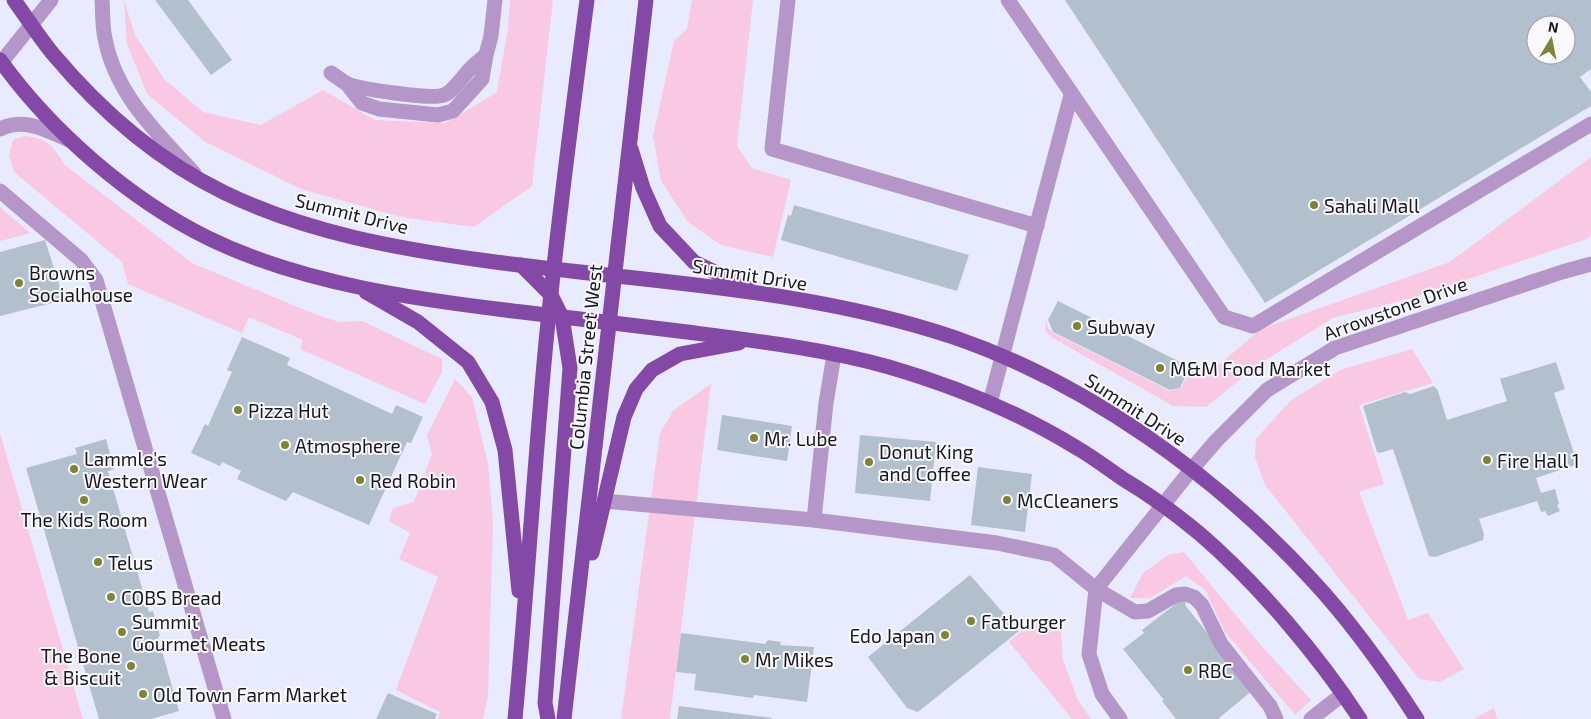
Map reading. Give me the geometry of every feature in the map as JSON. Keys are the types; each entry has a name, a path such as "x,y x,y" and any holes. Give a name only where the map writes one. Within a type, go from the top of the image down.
{"main road":[{"name":"Summit Drive","path":"14,0 51,53 103,108 150,148 200,180 250,204 302,223 366,241 438,254 761,294 843,308 952,337 1003,356 1100,406 1159,446 1230,500 1313,581 1391,679 1417,719"},
{"name":"Columbia Street West","path":"515,719 555,316 551,295 553,269 587,0"},
{"name":"Columbia Street West","path":"564,719 646,0"},
{"path":"0,62 20,88 69,140 127,188 207,237 237,251 290,269 359,287 436,300 555,316 756,340 834,355 888,367 990,403 1077,447 1162,505 1204,538 1271,606 1343,694 1360,719"},
{"path":"630,143 644,188 660,226 694,262 761,294"},
{"path":"521,265 551,295"},
{"path":"359,287 418,322 468,362 492,402 505,450 523,633"},
{"path":"548,719 545,703 570,368 555,316"},
{"path":"576,615 624,416 636,389 652,370 680,354 756,340"}],"street":[{"path":"0,62 51,0"},
{"path":"102,0 105,38 115,72 129,99 153,129 200,180"},
{"path":"331,73 348,84 362,103 379,109 438,115 453,111 482,79 491,36 495,0"},
{"path":"788,0 772,149 1037,226"},
{"path":"1010,1 1071,95 1224,317 1253,326 1591,124"},
{"path":"990,403 1071,95"},
{"path":"0,129 10,124 34,125 69,140"},
{"path":"0,191 82,260 96,280 224,719"},
{"name":"Arrowstone Drive","path":"1096,589 1191,470 1216,441 1267,390 1335,348 1516,286 1591,264"},
{"path":"814,520 826,403 834,355"},
{"path":"604,501 814,520 998,543 1054,555 1096,589 1135,612 1148,611 1176,596 1185,594 1194,597 1202,605 1221,644 1270,706 1276,719"},
{"path":"1096,589 1089,654 1102,694 1120,719"},
{"path":"1310,719 1343,694"}],"shaded area":[{"path":"124,0 135,35 164,79 203,112 261,125 323,90 375,120 444,123 497,92 508,28 510,0 553,0 532,186 474,227 401,217 301,189 204,141 147,94 127,44"},
{"path":"692,0 753,0 737,146 752,168 791,180 773,257 721,245 688,222 661,181 653,136 674,41 687,29"},
{"path":"24,136 39,139 49,144 57,152 65,165 192,263 312,313 339,322 362,321 442,359 442,372 425,404 300,349 303,340 249,317 242,333 128,284 122,262 14,172 9,156 13,140"},
{"path":"1591,157 1591,234 1587,239 1412,298 1333,318 1259,364 1206,407 1173,406 1053,338 1045,331 1046,320 1048,328 1053,333 1170,391 1181,388 1191,369 1220,364 1261,329 1450,262"},
{"path":"0,207 30,233 0,241"},
{"path":"1412,349 1433,383 1359,405 1384,484 1359,492 1408,620 1428,613 1464,669 1440,682 1419,679 1265,485 1255,457 1256,439 1290,401 1340,370"},
{"path":"455,379 472,397 488,464 493,522 488,696 483,719 438,719 440,712 396,690 438,577 399,559 410,533 389,521 393,508 414,502 432,454 427,435"},
{"path":"711,384 670,719 621,719 660,433 674,410"},
{"path":"0,433 83,719 0,719"},
{"path":"1184,552 1258,642 1311,700 1295,715 1225,632 1205,590 1186,576 1150,598 1130,598 1143,573 1168,555"},
{"path":"1049,619 1061,633 1063,660 1078,700 1091,719 1072,719 1009,642 1026,627"},
{"path":"1494,708 1497,719 1474,719"}],"building":[{"path":"155,0 188,0 232,60 211,75"},
{"name":"Sahali Mall","path":"1065,0 1591,0 1591,69 1580,77 1591,92 1591,106 1265,303"},
{"path":"794,205 969,255 957,291 781,240 788,215 791,216"},
{"path":"45,240 64,300 0,316 0,252"},
{"path":"1058,301 1190,367 1180,388 1170,390 1053,332 1048,320"},
{"path":"242,337 290,358 287,365 392,414 396,405 423,417 411,443 407,442 369,525 293,492 286,501 237,479 241,471 222,462 220,466 191,453 205,424 208,426 232,372 227,370"},
{"name":"Fire Hall 1","path":"1556,362 1565,389 1554,393 1577,462 1575,465 1536,478 1541,493 1555,489 1559,504 1557,505 1560,511 1548,516 1545,511 1541,512 1537,501 1479,519 1484,534 1483,540 1435,557 1429,556 1393,449 1380,453 1377,452 1363,406 1405,392 1410,394 1434,386 1438,391 1447,420 1507,401 1500,379"},
{"name":"Mr. Lube","path":"722,415 792,426 787,461 717,450"},
{"path":"860,435 936,442 930,501 855,493"},
{"path":"106,439 114,469 108,471 149,612 153,611 160,636 158,637 179,711 151,719 99,719 26,468 77,454 75,448"},
{"path":"978,467 1032,474 1025,532 971,525"},
{"path":"970,575 1019,631 918,712 907,708 868,657"},
{"name":"RBC","path":"1182,599 1253,690 1218,719 1176,719 1162,701 1164,700 1123,649 1144,633 1142,630"},
{"name":"Mr Mikes","path":"681,633 765,644 768,640 781,642 780,645 814,647 807,702 754,695 753,698 694,690 696,674 676,672"},
{"path":"388,693 437,714 435,719 376,719"},
{"path":"679,706 772,718 677,719"}],"place":[{"name":"Sahali Mall","path":"1314,205"},
{"name":"Browns Socialhouse","path":"19,283"},
{"name":"Subway","path":"1077,326"},
{"name":"M&M Food Market","path":"1160,368"},
{"name":"Pizza Hut","path":"238,410"},
{"name":"Mr. Lube","path":"754,438"},
{"name":"Atmosphere","path":"285,445"},
{"name":"Fire Hall 1","path":"1487,460"},
{"name":"Donut King and Coffee","path":"869,462"},
{"name":"Lammle's Western Wear","path":"74,469"},
{"name":"Red Robin","path":"360,480"},
{"name":"The Kids Room","path":"84,500"},
{"name":"McCleaners","path":"1007,500"},
{"name":"Telus","path":"98,562"},
{"name":"COBS Bread","path":"111,597"},
{"name":"Fatburger","path":"971,621"},
{"name":"Summit Gourmet Meats","path":"122,632"},
{"name":"Edo Japan","path":"945,635"},
{"name":"Mr Mikes","path":"745,659"},
{"name":"The Bone & Biscuit","path":"131,666"},
{"name":"RBC","path":"1188,670"},
{"name":"Old Town Farm Market","path":"143,694"}]}
